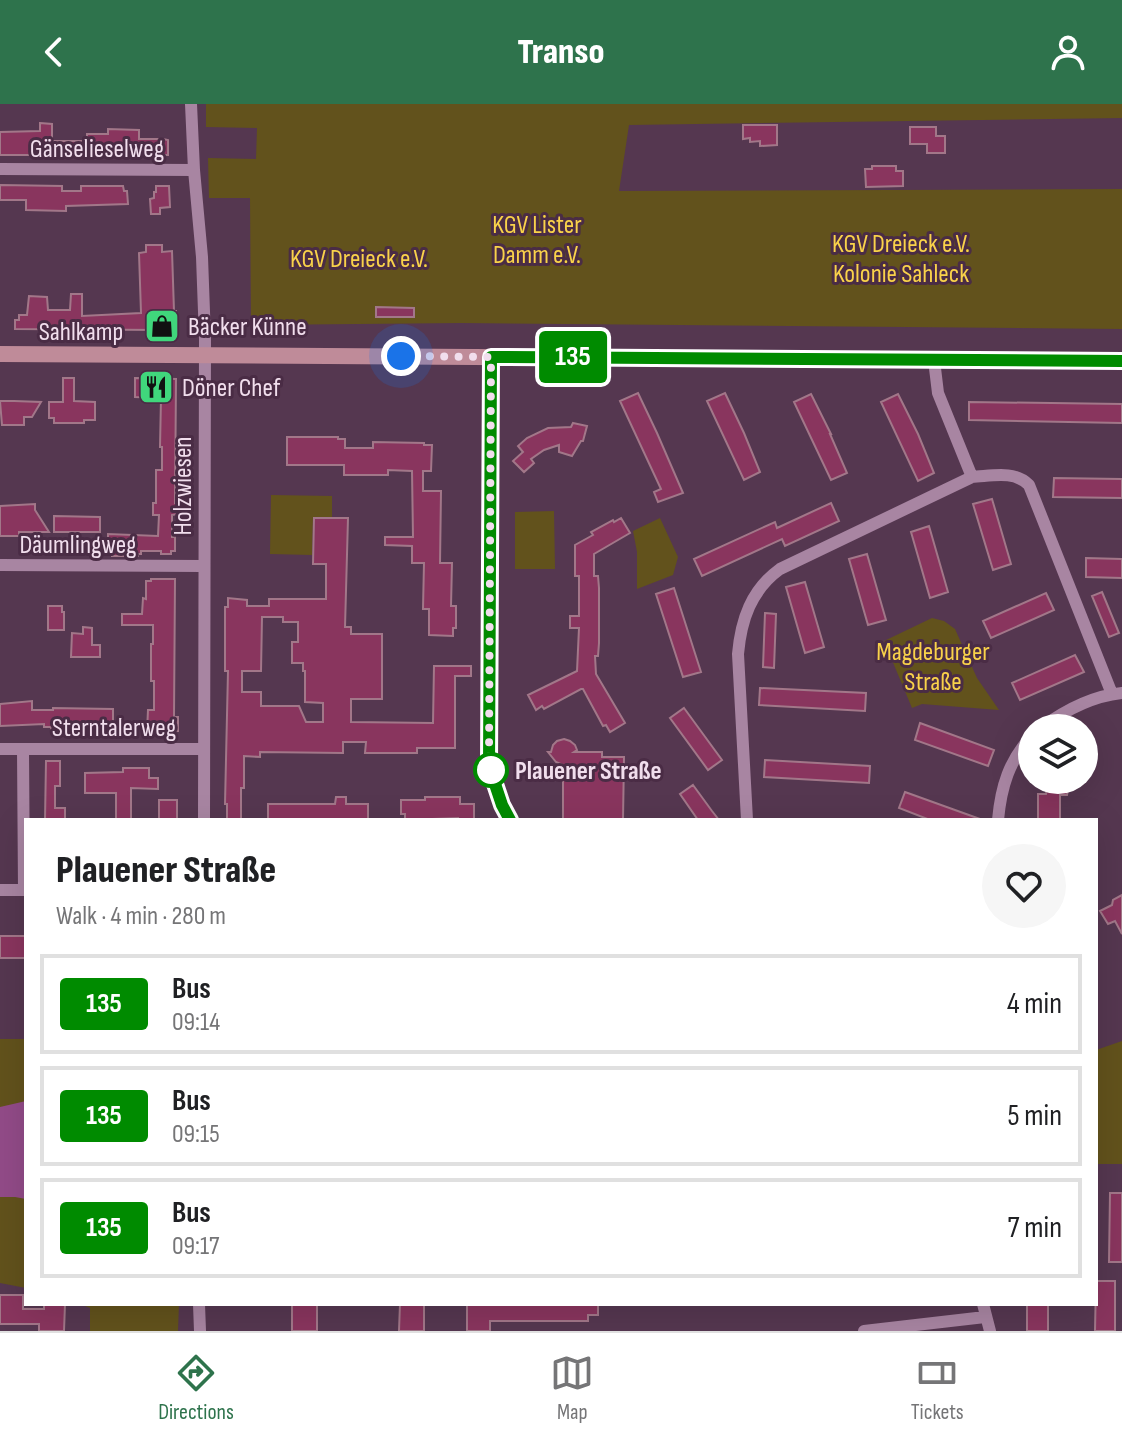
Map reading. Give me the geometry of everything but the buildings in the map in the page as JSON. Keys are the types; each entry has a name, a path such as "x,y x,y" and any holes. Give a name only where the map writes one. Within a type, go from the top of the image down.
{"street":[{"name":"Holzwiesen","path":"191,104 202,257 205,355 204,818"},
{"name":"Gänselieselweg","path":"0,169 194,170"},
{"name":"Sahlkamp","path":"0,354 1122,361"},
{"path":"491,357 489,766 509,818"},
{"path":"934,360 938,393 972,477"},
{"path":"747,818 738,654 745,613 755,593 767,578 780,569 972,477 1010,475 1022,478 1029,485 1117,694 1063,714"},
{"name":"Däumlingweg","path":"0,565 203,566"},
{"name":"Sterntalerweg","path":"0,749 204,749"},
{"name":"Sterntalerweg","path":"23,750 24,820"},
{"path":"998,818 1004,782 1018,753"},
{"path":"0,890 24,890"},
{"path":"199,1306 200,1331"},
{"path":"864,1331 984,1310 990,1331"}],"green space":[{"path":"206,104 1122,104 1122,118 629,125 619,191 1122,189 1122,329 461,323 251,325 250,198 209,198 208,158 256,159 257,128 206,127"},
{"path":"271,495 332,496 332,517 313,517 312,555 270,554"},
{"path":"554,511 555,569 515,569 515,512"},
{"path":"660,518 678,557 673,575 637,589 637,552 633,531"},
{"name":"Magdeburger Straße","path":"932,618 944,621 955,629 977,678 999,710 922,704 912,708 884,641"},
{"path":"0,1039 24,1039 24,1288 0,1283"},
{"path":"1122,1041 1122,1164 1098,1164 1098,1049"},
{"path":"85,1306 179,1306 178,1331 90,1331 90,1308"}],"shaded area":[{"path":"24,1101 24,1199 0,1197 0,1107"}],"bus line":[{"name":"135","path":"509,818 489,766 491,357 1122,361"}],"place":[{"name":"Bäcker Künne","path":"162,326"},
{"name":"Döner Chef","path":"156,387"},
{"name":"Plauener Straße","path":"491,770"}],"route":[{"path":"401,356 491,357 491,770"}],"park label":[{"name":"KGV Lister Damm e.V.","path":"537,239"},
{"name":"KGV Dreieck e.V.","path":"359,258"},
{"name":"KGV Dreieck e.V. Kolonie Sahleck","path":"901,258"}]}
